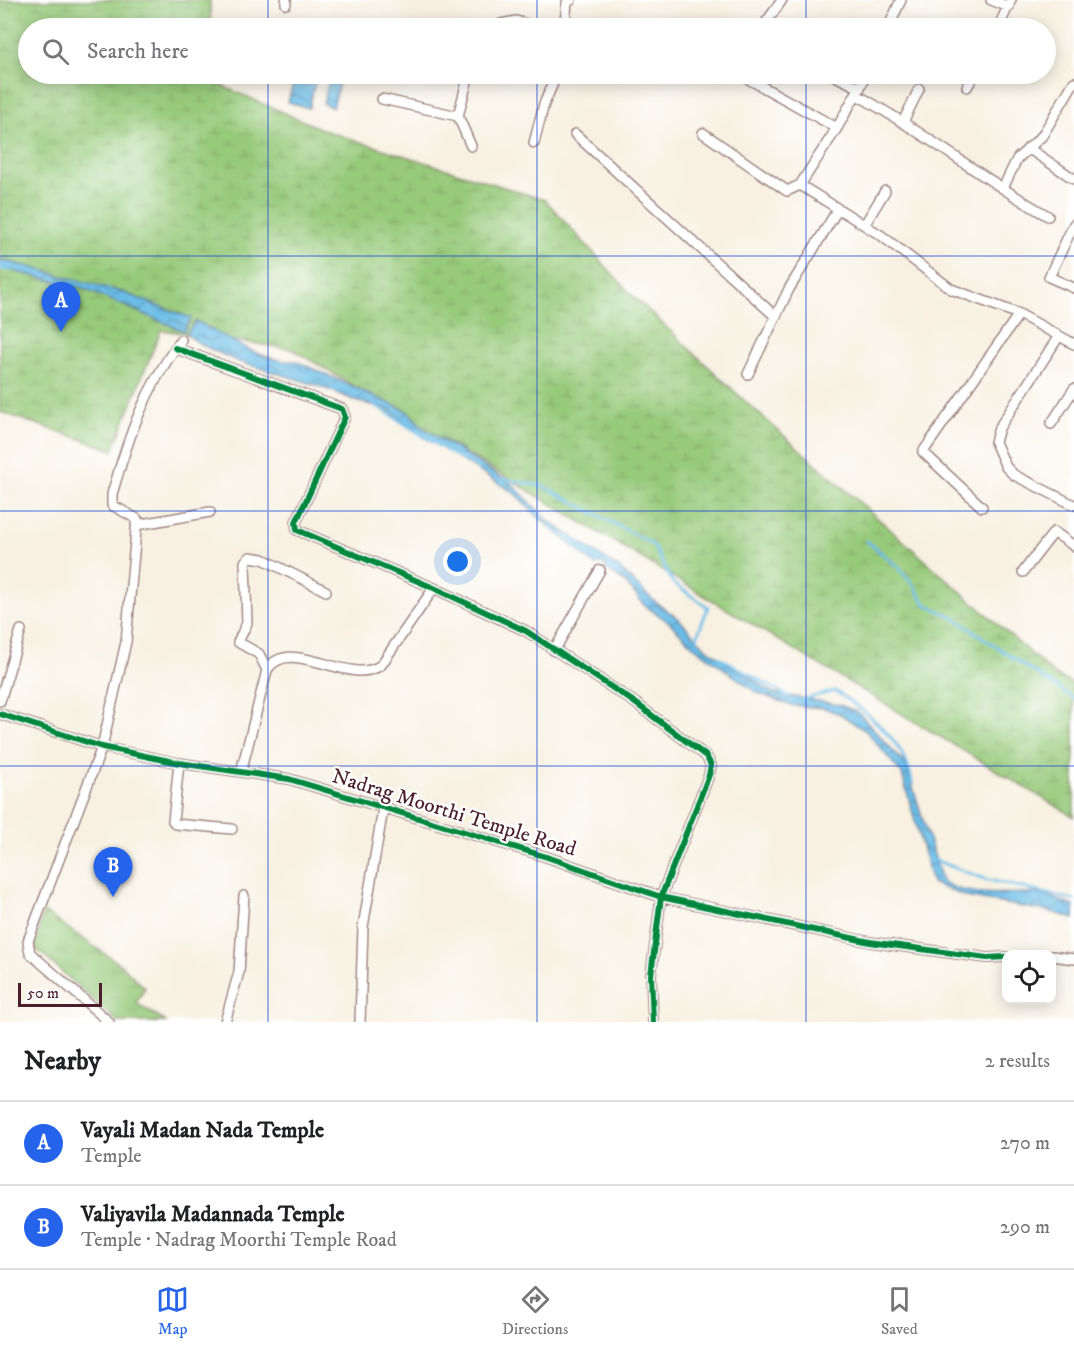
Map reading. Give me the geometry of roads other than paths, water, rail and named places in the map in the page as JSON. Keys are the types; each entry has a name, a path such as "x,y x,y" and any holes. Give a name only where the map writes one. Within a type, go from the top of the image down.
{"street":[{"path":"565,18 567,2 571,0"},
{"path":"770,18 783,0"},
{"path":"893,18 901,0"},
{"path":"991,0 1010,3 1003,18"},
{"path":"1003,188 1017,159 1042,136 1074,82"},
{"path":"466,84 458,116 471,146"},
{"path":"534,142 544,104 553,84"},
{"path":"757,84 837,128"},
{"path":"846,84 975,172 1048,216"},
{"path":"703,133 787,191 800,184 837,128 862,84"},
{"path":"903,122 919,89"},
{"path":"382,99 458,116"},
{"path":"575,134 776,316"},
{"path":"1028,148 1074,179"},
{"path":"800,184 865,224 951,289 1019,314 1074,344"},
{"path":"865,224 885,191"},
{"path":"748,374 789,289 838,209"},
{"path":"1074,224 1049,277 1074,288"},
{"path":"982,507 923,452 1019,314"},
{"path":"1059,336 999,428 995,442 996,449 1014,475 1074,505"},
{"path":"110,1022 30,953 27,941 102,747 126,642 137,519 132,514 112,505 112,494 132,428 146,393 178,344 342,409 345,417 296,522 297,530 434,588 526,631 634,702 706,756 711,765 661,897 651,975 653,1022"},
{"path":"1051,424 1074,388"},
{"path":"136,525 210,512"},
{"path":"1023,572 1054,532 1074,546"},
{"path":"267,670 259,654 238,642 247,623 245,562 250,557 263,559 326,591"},
{"path":"554,651 600,570"},
{"path":"241,772 267,670 278,658 286,656 359,671 374,670 381,665 434,588"},
{"path":"0,701 21,630"},
{"name":"Nadrag Moorthi Temple Road","path":"0,714 102,747 179,763 289,779 382,809 548,857 661,897 870,942 987,958 1002,957"},
{"path":"179,763 173,821 175,824 231,829"},
{"path":"360,1022 363,927 382,809"},
{"path":"225,1022 239,972 244,896"},
{"path":"1056,957 1074,959"}],"water":[{"path":"293,84 315,84 309,108 288,102"},
{"path":"328,84 339,84 333,108 323,103"},
{"path":"0,259 122,292 191,318 184,331 82,288 0,268"},
{"path":"196,321 258,354 284,361 296,361 407,411 425,429 512,484 549,521 620,569 654,601 678,618 705,647 773,693 840,705 858,712 906,765 942,881 952,887 975,892 1044,895 1074,906 1074,919 1052,912 966,897 932,883 902,774 867,732 840,714 824,708 789,705 756,692 692,645 670,623 644,605 625,582 605,569 606,565 601,563 595,565 541,520 513,492 423,437 385,408 359,402 319,386 237,361 202,345 186,334"}],"waterway":[{"path":"0,268 10,270"},
{"path":"375,405 463,461"},
{"path":"504,479 543,486 652,544 673,583 708,607 695,642"},
{"path":"867,541 897,566 915,587 925,604 951,616 1074,699"},
{"path":"719,657 789,697"},
{"path":"801,700 835,691 860,708 894,741 908,767 912,782"},
{"path":"934,860 985,879 1074,900"}],"place":[{"name":"Vayali Madan Nada Temple","path":"61,332"},
{"name":"Valiyavila Madannada Temple","path":"113,897"}]}
